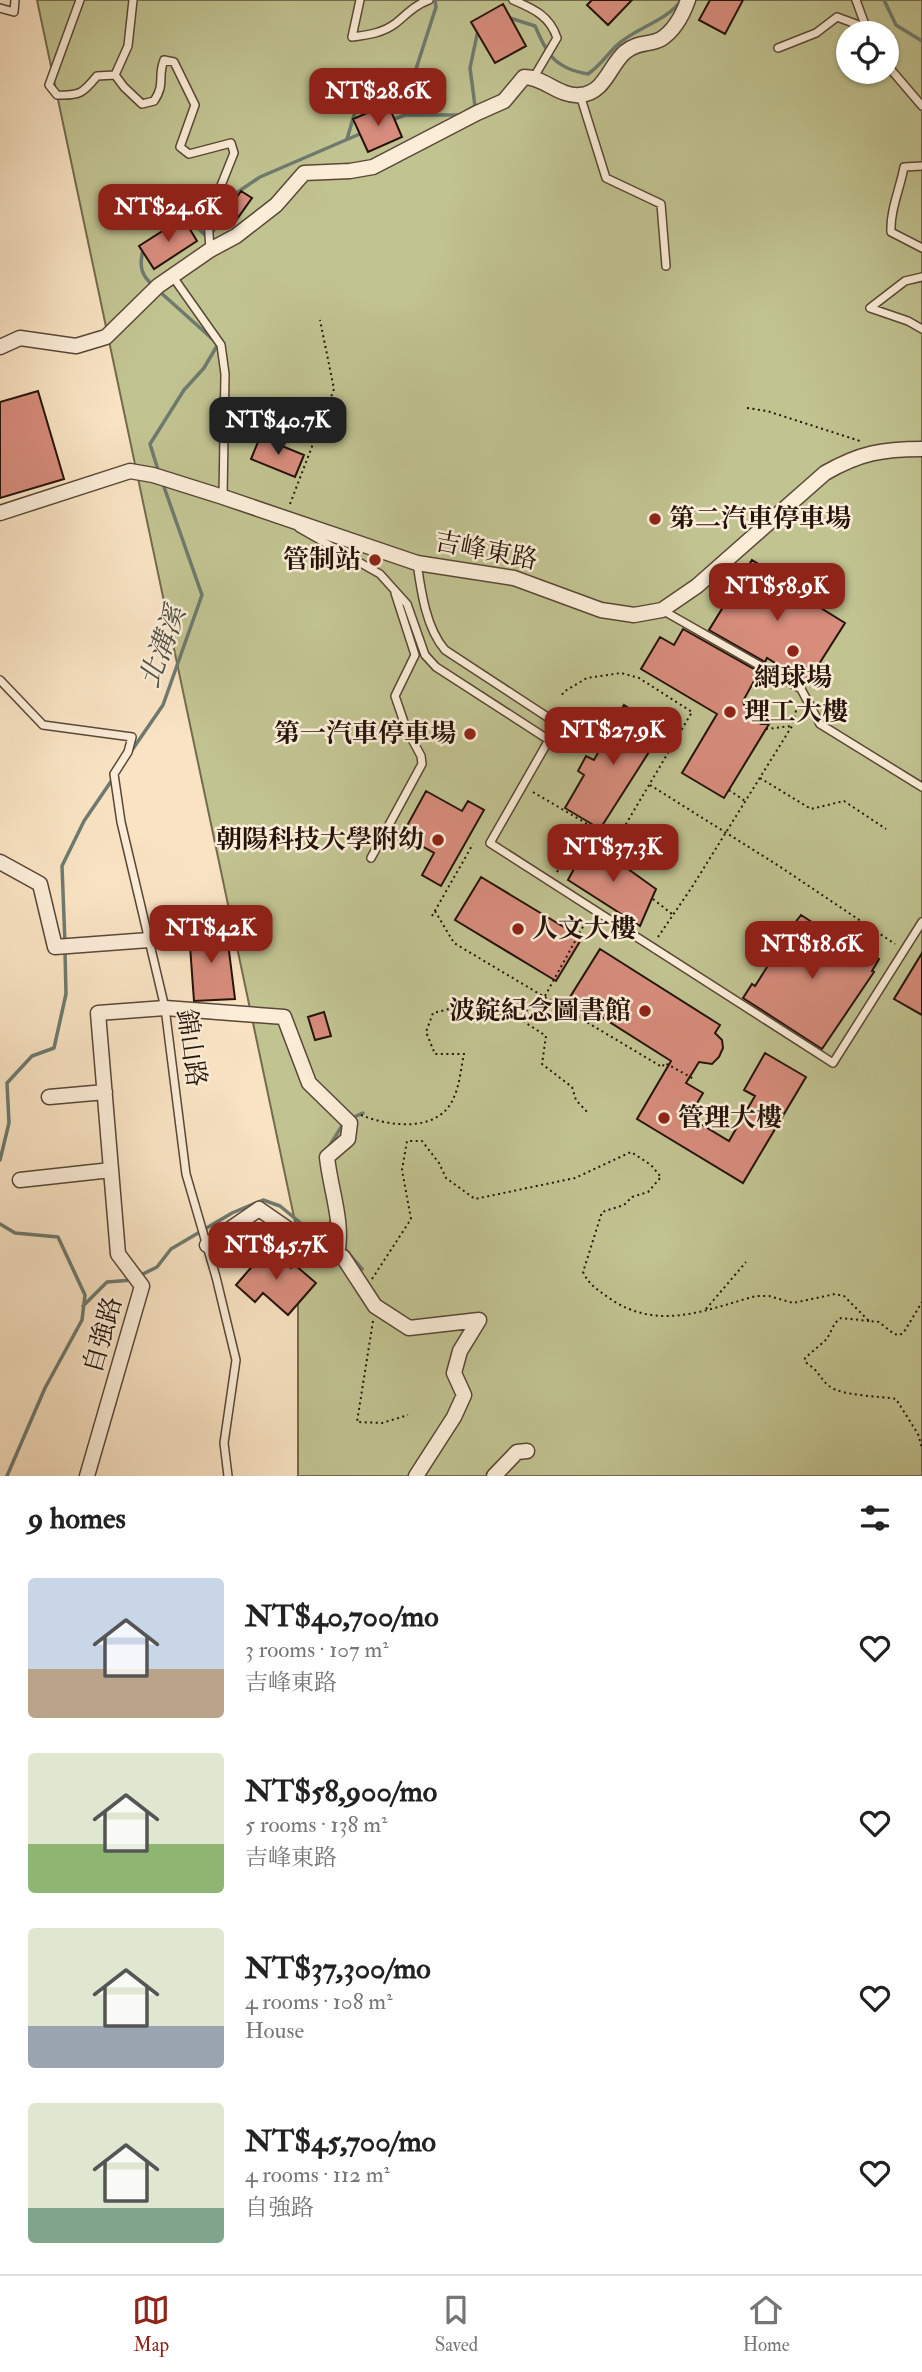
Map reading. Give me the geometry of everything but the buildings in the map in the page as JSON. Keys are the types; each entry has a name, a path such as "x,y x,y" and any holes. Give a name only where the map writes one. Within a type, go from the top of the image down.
{"street":[{"path":"0,347 20,338 76,346 106,337 154,290 210,246 236,236 276,205 304,173 373,167 477,113 504,102 524,77 534,77 564,93 580,95 597,90 624,52 639,43 660,40 682,18 688,0"},
{"name":"吉峰東路","path":"0,513 130,471 152,475 417,562 514,578 562,599 601,610 634,615 662,610 698,586 825,473 848,460 884,449 922,449"},
{"path":"0,862 40,884 55,947 149,940"},
{"name":"自強路","path":"87,1476 142,1286 118,1254 98,1013 165,1008 284,1017 309,1083 350,1123 348,1139 327,1157 336,1211 339,1244 337,1254"},
{"path":"49,1097 104,1091"},
{"path":"20,1180 111,1170"},
{"path":"207,1245 259,1209 298,1236 343,1257 375,1306 408,1328 479,1320 460,1351 454,1373 464,1395 454,1417 416,1476"},
{"path":"494,1476 517,1452 527,1451"}],"lane":[{"path":"0,8 14,12 15,0"},
{"path":"80,0 49,85 57,94 74,96 84,92 97,76 115,75"},
{"path":"115,75 128,46 134,0"},
{"path":"360,0 352,37 373,35 394,25 419,3 428,0"},
{"path":"513,0 536,9 552,24 557,38 534,77"},
{"path":"856,0 863,21"},
{"path":"778,48 816,33 837,17 846,21"},
{"path":"115,75 142,104 154,101 162,90 160,69 164,60 174,62 195,104 180,147 189,154 231,143 234,153 208,218 210,246"},
{"path":"899,79 922,106"},
{"path":"580,95 606,178 662,204 666,266"},
{"path":"922,166 904,167 899,193 890,215 891,232 922,248"},
{"path":"173,277 221,345 225,400 223,498"},
{"path":"922,277 905,281 870,308 908,321 922,329"},
{"path":"284,518 319,542 381,576 407,604 425,655 436,667 549,740"},
{"path":"417,562 422,595 438,642 445,650 558,724 490,843 833,1063 922,922"},
{"path":"371,858 422,764 395,696 415,655 396,595 381,576"},
{"path":"662,610 801,689 820,724 922,787"},
{"name":"錦山路","path":"0,680 43,726 132,737 128,752 114,774 121,822 165,1008 186,1174 236,1360 224,1443 228,1476"}],"path":[{"path":"284,518 334,389 320,320"},
{"path":"747,408 767,411 884,449"},
{"path":"523,786 616,841 692,712 639,678 621,673 587,678 565,691 560,698"},
{"path":"651,947 792,726 801,689"},
{"path":"766,729 792,726"},
{"path":"759,778 811,808 844,801 886,828"},
{"path":"649,785 779,866 904,950"},
{"path":"729,790 745,801"},
{"path":"550,882 587,824"},
{"path":"432,916 472,845"},
{"path":"653,899 673,914"},
{"path":"435,911 454,943 662,1067 665,1063 694,1079"},
{"path":"544,997 584,923"},
{"path":"355,1112 378,1122 416,1125 437,1118 454,1099 464,1054 435,1054 426,1032 433,1013 469,1004 522,1020 546,1037 542,1063 572,1087 576,1100 588,1113"},
{"path":"522,1020 529,1006"},
{"path":"364,1290 411,1219 402,1170 407,1141 422,1141 439,1163 446,1178 475,1199 575,1178 631,1152 651,1165 661,1177 648,1192 632,1197 625,1205 601,1212 583,1272 588,1283 624,1308 635,1312 677,1317 756,1296 769,1296 793,1303 835,1294 844,1296 869,1321"},
{"path":"706,1309 746,1262"},
{"path":"922,1302 900,1335 894,1334 879,1322 841,1318 835,1323 827,1339 804,1358 805,1362 817,1369 830,1387 862,1396 897,1399 918,1434 922,1448"},
{"path":"375,1306 357,1422 383,1423 408,1415"}],"green space":[{"path":"37,0 922,0 922,1476 298,1476 298,1236"}],"waterway":[{"path":"347,139 355,112 377,85 415,72 436,7 435,0"},
{"path":"884,0 896,25 922,41"},
{"name":"北溝溪","path":"507,17 535,26 554,59 567,68 588,74 616,46 667,14 681,1"},
{"name":"北溝溪","path":"466,111 475,106 470,68 478,30"},
{"name":"北溝溪","path":"392,120 405,115 460,115"},
{"name":"北溝溪","path":"184,227 195,225 205,235 214,230 226,200 260,177 362,133"},
{"name":"北溝溪","path":"143,250 142,270 154,286"},
{"name":"北溝溪","path":"159,291 218,344 204,368 184,390 150,444 159,473"},
{"name":"北溝溪","path":"130,753 163,705 202,595 163,484"},
{"name":"北溝溪","path":"65,944 62,866 84,821 114,777"},
{"name":"北溝溪","path":"0,1160 9,1123 7,1083 32,1056 54,1048 66,994 65,952"},
{"path":"352,1118 363,1113"},
{"path":"327,1150 343,1124"},
{"path":"139,1276 157,1267 171,1249 232,1213 263,1200 280,1206 314,1234 328,1230 332,1217"},
{"name":"北溝溪","path":"0,1224 15,1233 58,1237 85,1295 82,1320 45,1388 7,1476"},
{"path":"343,1247 362,1269"},
{"path":"83,1306 107,1282 132,1280"}],"place":[{"name":"第二汽車停車場","path":"655,519"},
{"name":"管制站","path":"375,560"},
{"name":"網球場","path":"793,651"},
{"name":"理工大樓","path":"730,712"},
{"name":"第一汽車停車場","path":"470,734"},
{"name":"朝陽科技大學附幼","path":"438,840"},
{"name":"人文大樓","path":"518,929"},
{"name":"波錠紀念圖書館","path":"645,1011"},
{"name":"管理大樓","path":"664,1118"}]}
